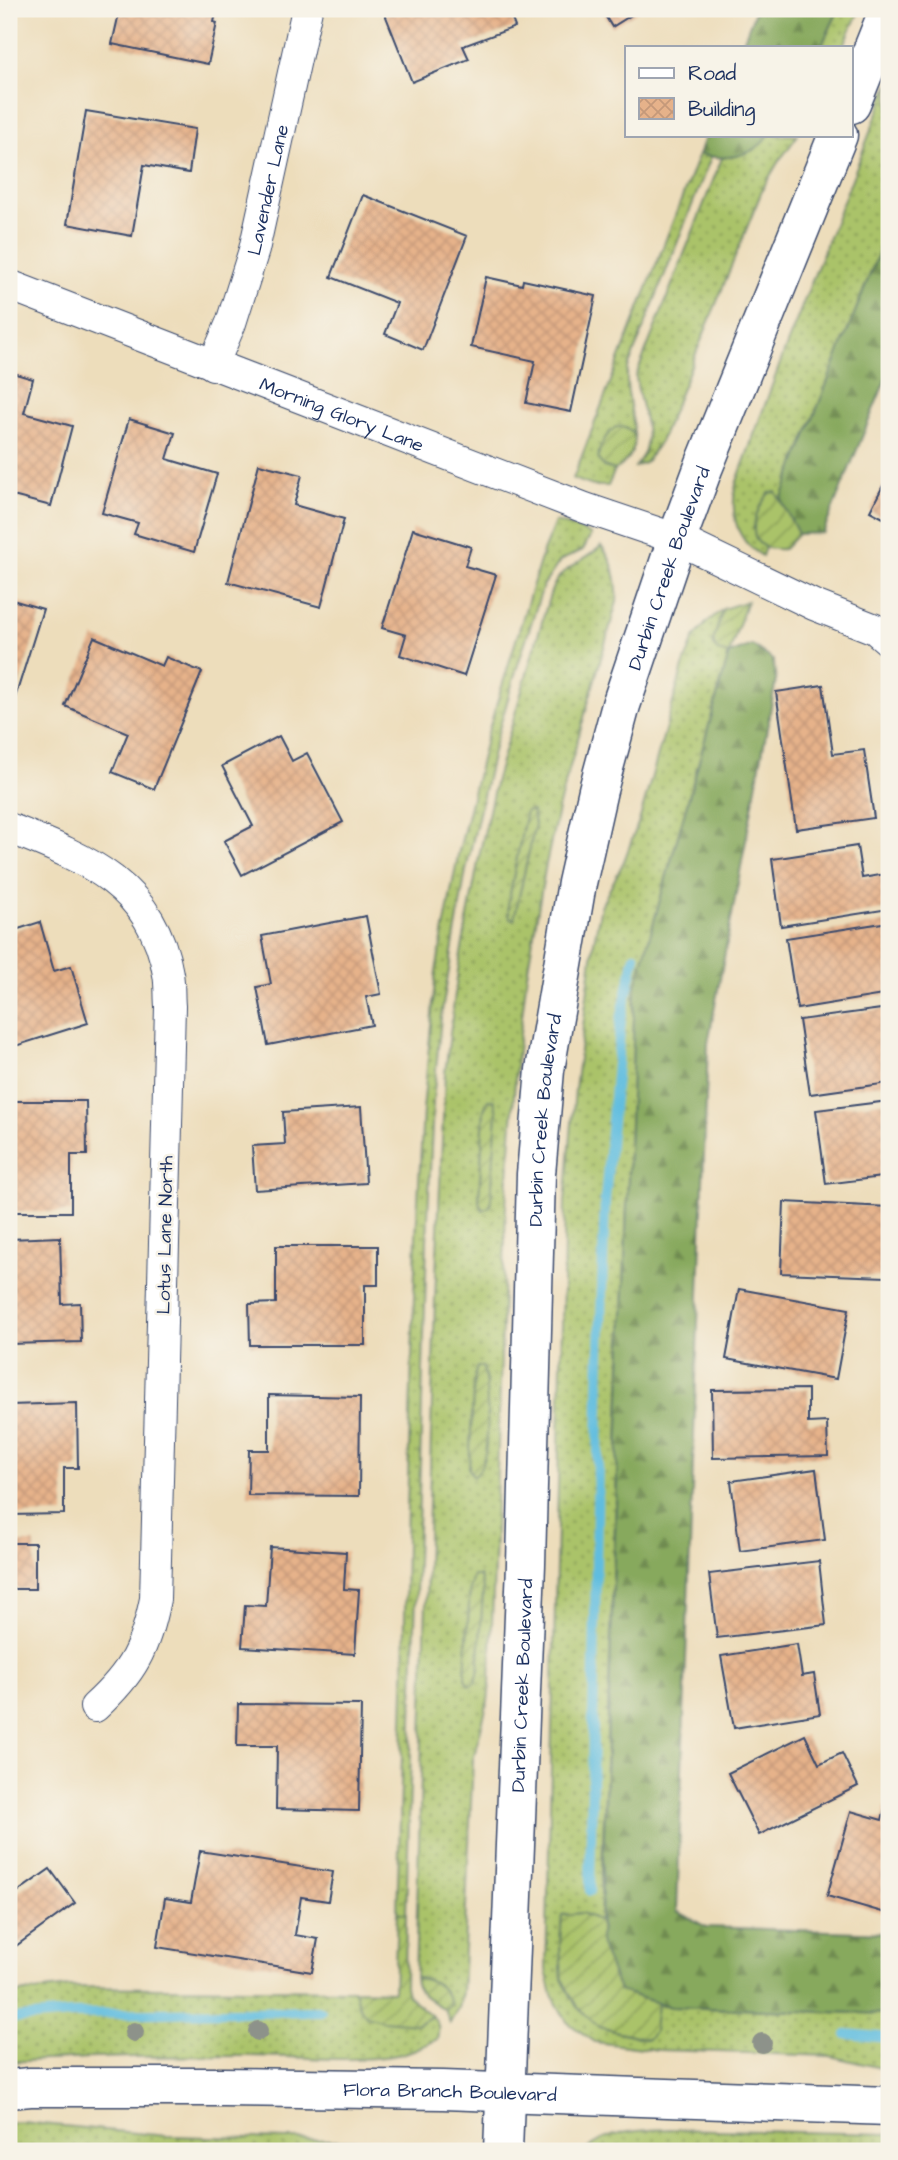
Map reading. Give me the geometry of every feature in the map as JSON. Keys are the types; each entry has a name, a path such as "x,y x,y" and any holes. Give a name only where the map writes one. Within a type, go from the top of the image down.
{"street":[{"name":"Lavender Lane","path":"213,365 231,323 254,250 307,9"},
{"path":"852,102 889,9"},
{"name":"Durbin Creek Boulevard","path":"503,2151 526,1564 536,1174 545,1069 577,883 621,705 704,466 838,136"},
{"name":"Morning Glory Lane","path":"9,285 585,508 677,539 814,605 874,629 889,641"},
{"name":"Lotus Lane North","path":"9,828 53,845 106,872 129,892 148,917 161,945 168,975 170,1006 155,1599 149,1630 137,1660 118,1685 95,1707"},
{"name":"Flora Branch Boulevard","path":"9,2089 222,2087 505,2092 889,2106"}],"green space":[{"path":"756,9 839,9 821,46 741,46"},
{"path":"839,9 860,9 843,46 821,46"},
{"path":"889,84 889,226 781,500 776,493 759,543 765,547 762,556 753,550 740,534 734,516 736,484 786,347"},
{"path":"706,136 768,136 755,149 737,156 699,154"},
{"path":"768,136 797,136 763,188 661,440 645,463 635,467 644,453 647,434 636,376 722,158 748,151"},
{"path":"699,154 711,157 628,368 627,384 634,433 623,427 604,467 615,470 608,486 593,486 573,479"},
{"path":"889,226 889,371 823,533 798,534 781,500"},
{"path":"616,427 623,427 634,433 635,439 630,454 615,470 600,462 599,451 608,434"},
{"path":"776,492 798,534 784,549 761,545 754,531 763,502 769,493"},
{"path":"555,522 591,535 583,550 560,561 543,586 516,671 495,743 466,870 441,1017 433,1102 427,1241 406,1914 397,1913 406,1538 416,1236 423,1110 436,971 458,855 486,739 543,551"},
{"path":"601,546 612,565 617,602 559,805 545,869 527,974 516,1067 506,1206 490,1684 473,1760 462,1992 450,2023 445,2010 450,2003 427,1979 415,1978 435,1298 445,1073 458,970 496,779 553,587 564,572","holes":["526,811 531,811 535,824 514,919 510,918 508,905","488,1100 494,1100 497,1113 489,1206 479,1202 484,1110","477,1367 483,1367 486,1381 473,1476 469,1469 474,1377","474,1576 480,1577 483,1590 478,1675 475,1683 469,1685 465,1678 470,1587"]},
{"path":"747,601 729,654 717,651 713,642 723,609"},
{"path":"723,609 713,642 717,650 729,654 635,989 600,1921 582,1913 562,1915 562,1979 577,2007 599,2027 647,2039 654,2030 657,2003 671,2007 889,2014 889,2070 830,2056 658,2050 595,2042 567,2022 552,1995 546,1970 565,1202 575,1089 594,941 601,906 624,861 640,818 683,667 694,638 707,622"},
{"path":"752,645 773,660 776,680 708,1043 677,1911 706,1927 889,1933 889,2014 671,2007 619,1991 600,1943 635,989 729,654"},
{"path":"526,811 532,811 535,824 514,919 510,918 508,905"},
{"path":"488,1100 494,1100 497,1113 490,1206 483,1210 479,1202 484,1110"},
{"path":"477,1367 483,1367 485,1377 487,1426 484,1458 473,1476 469,1469 474,1377"},
{"path":"473,1576 480,1576 483,1590 478,1675 475,1683 469,1686 465,1678 470,1587"},
{"path":"397,1912 406,1914 407,1995 432,2016 417,2024 383,2021 366,2016 358,2004 354,1990 394,1991"},
{"path":"582,1913 600,1921 600,1943 619,1991 657,2003 654,2031 648,2039 599,2027 577,2007 562,1979 562,1915"},
{"path":"415,1978 441,1987 450,2003 445,2010 430,2001 418,1989"},
{"path":"70,1987 354,1990 358,2004 417,2024 432,2016 438,2024 438,2032 437,2039 417,2048 379,2058 155,2057 9,2062 9,1994"},
{"path":"9,2123 167,2136 376,2141 423,2146 431,2151 9,2151"},
{"path":"670,2129 889,2134 889,2151 585,2151 615,2135"}],"building":[{"path":"120,9 217,9 214,22 217,23 208,64 112,44"},
{"path":"383,9 508,9 515,27 463,46 469,59 412,82"},
{"path":"601,9 641,9 612,27"},
{"path":"86,111 195,129 189,173 144,165 132,236 67,224"},
{"path":"363,195 467,236 423,350 385,334 397,303 331,277"},
{"path":"486,277 522,285 523,280 596,296 571,412 526,403 535,361 471,347"},
{"path":"9,372 33,379 24,413 72,426 51,506 9,495"},
{"path":"129,419 175,433 167,459 217,474 194,552 134,534 138,523 102,513"},
{"path":"259,464 302,475 294,505 344,519 321,607 228,582"},
{"path":"889,474 889,521 870,511"},
{"path":"413,529 471,547 465,566 496,575 464,676 400,655 406,635 382,628"},
{"path":"9,599 43,609 9,717"},
{"path":"94,637 162,666 166,657 202,672 154,789 112,772 128,733 65,706"},
{"path":"823,685 833,754 864,750 874,818 796,829 776,692"},
{"path":"279,736 292,761 307,753 343,822 242,875 224,841 253,826 222,766"},
{"path":"857,846 862,878 886,874 889,909 781,926 772,859"},
{"path":"366,916 381,994 366,997 372,1025 268,1045 257,987 271,984 262,936"},
{"path":"40,922 54,971 71,966 88,1023 9,1048 9,932"},
{"path":"889,922 889,994 797,1009 786,938"},
{"path":"889,1008 889,1083 810,1094 799,1020"},
{"path":"9,1101 86,1101 87,1155 71,1155 71,1212 9,1212"},
{"path":"889,1101 889,1176 826,1184 816,1110"},
{"path":"361,1107 366,1183 255,1190 252,1146 285,1144 283,1112"},
{"path":"784,1202 889,1207 886,1277 781,1273"},
{"path":"60,1237 62,1304 80,1303 81,1342 9,1344 9,1239"},
{"path":"276,1246 378,1246 378,1285 365,1285 365,1345 250,1345 249,1304 276,1303"},
{"path":"739,1289 849,1309 836,1379 726,1359"},
{"path":"808,1389 808,1423 827,1422 828,1456 713,1458 712,1390"},
{"path":"269,1395 360,1397 359,1496 248,1495 249,1450 269,1450"},
{"path":"77,1403 78,1468 64,1468 64,1514 9,1515 9,1405"},
{"path":"816,1469 825,1540 740,1551 731,1481"},
{"path":"9,1543 35,1543 35,1589 9,1589"},
{"path":"270,1547 346,1552 344,1589 359,1590 355,1654 242,1647 245,1605 266,1606"},
{"path":"819,1561 826,1625 717,1638 709,1574"},
{"path":"797,1644 802,1676 814,1674 820,1714 734,1728 721,1656"},
{"path":"238,1704 361,1705 359,1811 276,1809 277,1746 237,1746"},
{"path":"805,1735 819,1764 842,1753 858,1786 759,1835 728,1773"},
{"path":"888,1797 889,1914 827,1896 851,1811 882,1820"},
{"path":"200,1851 333,1872 328,1901 301,1897 295,1935 318,1939 312,1972 157,1947 165,1898 191,1902"},
{"path":"50,1869 75,1903 9,1951 9,1889 13,1895"}],"waterway":[{"path":"590,1891 605,1200 621,1019 635,956"},
{"path":"9,2019 71,2014 321,2011"},
{"path":"846,2034 889,2038"}]}
